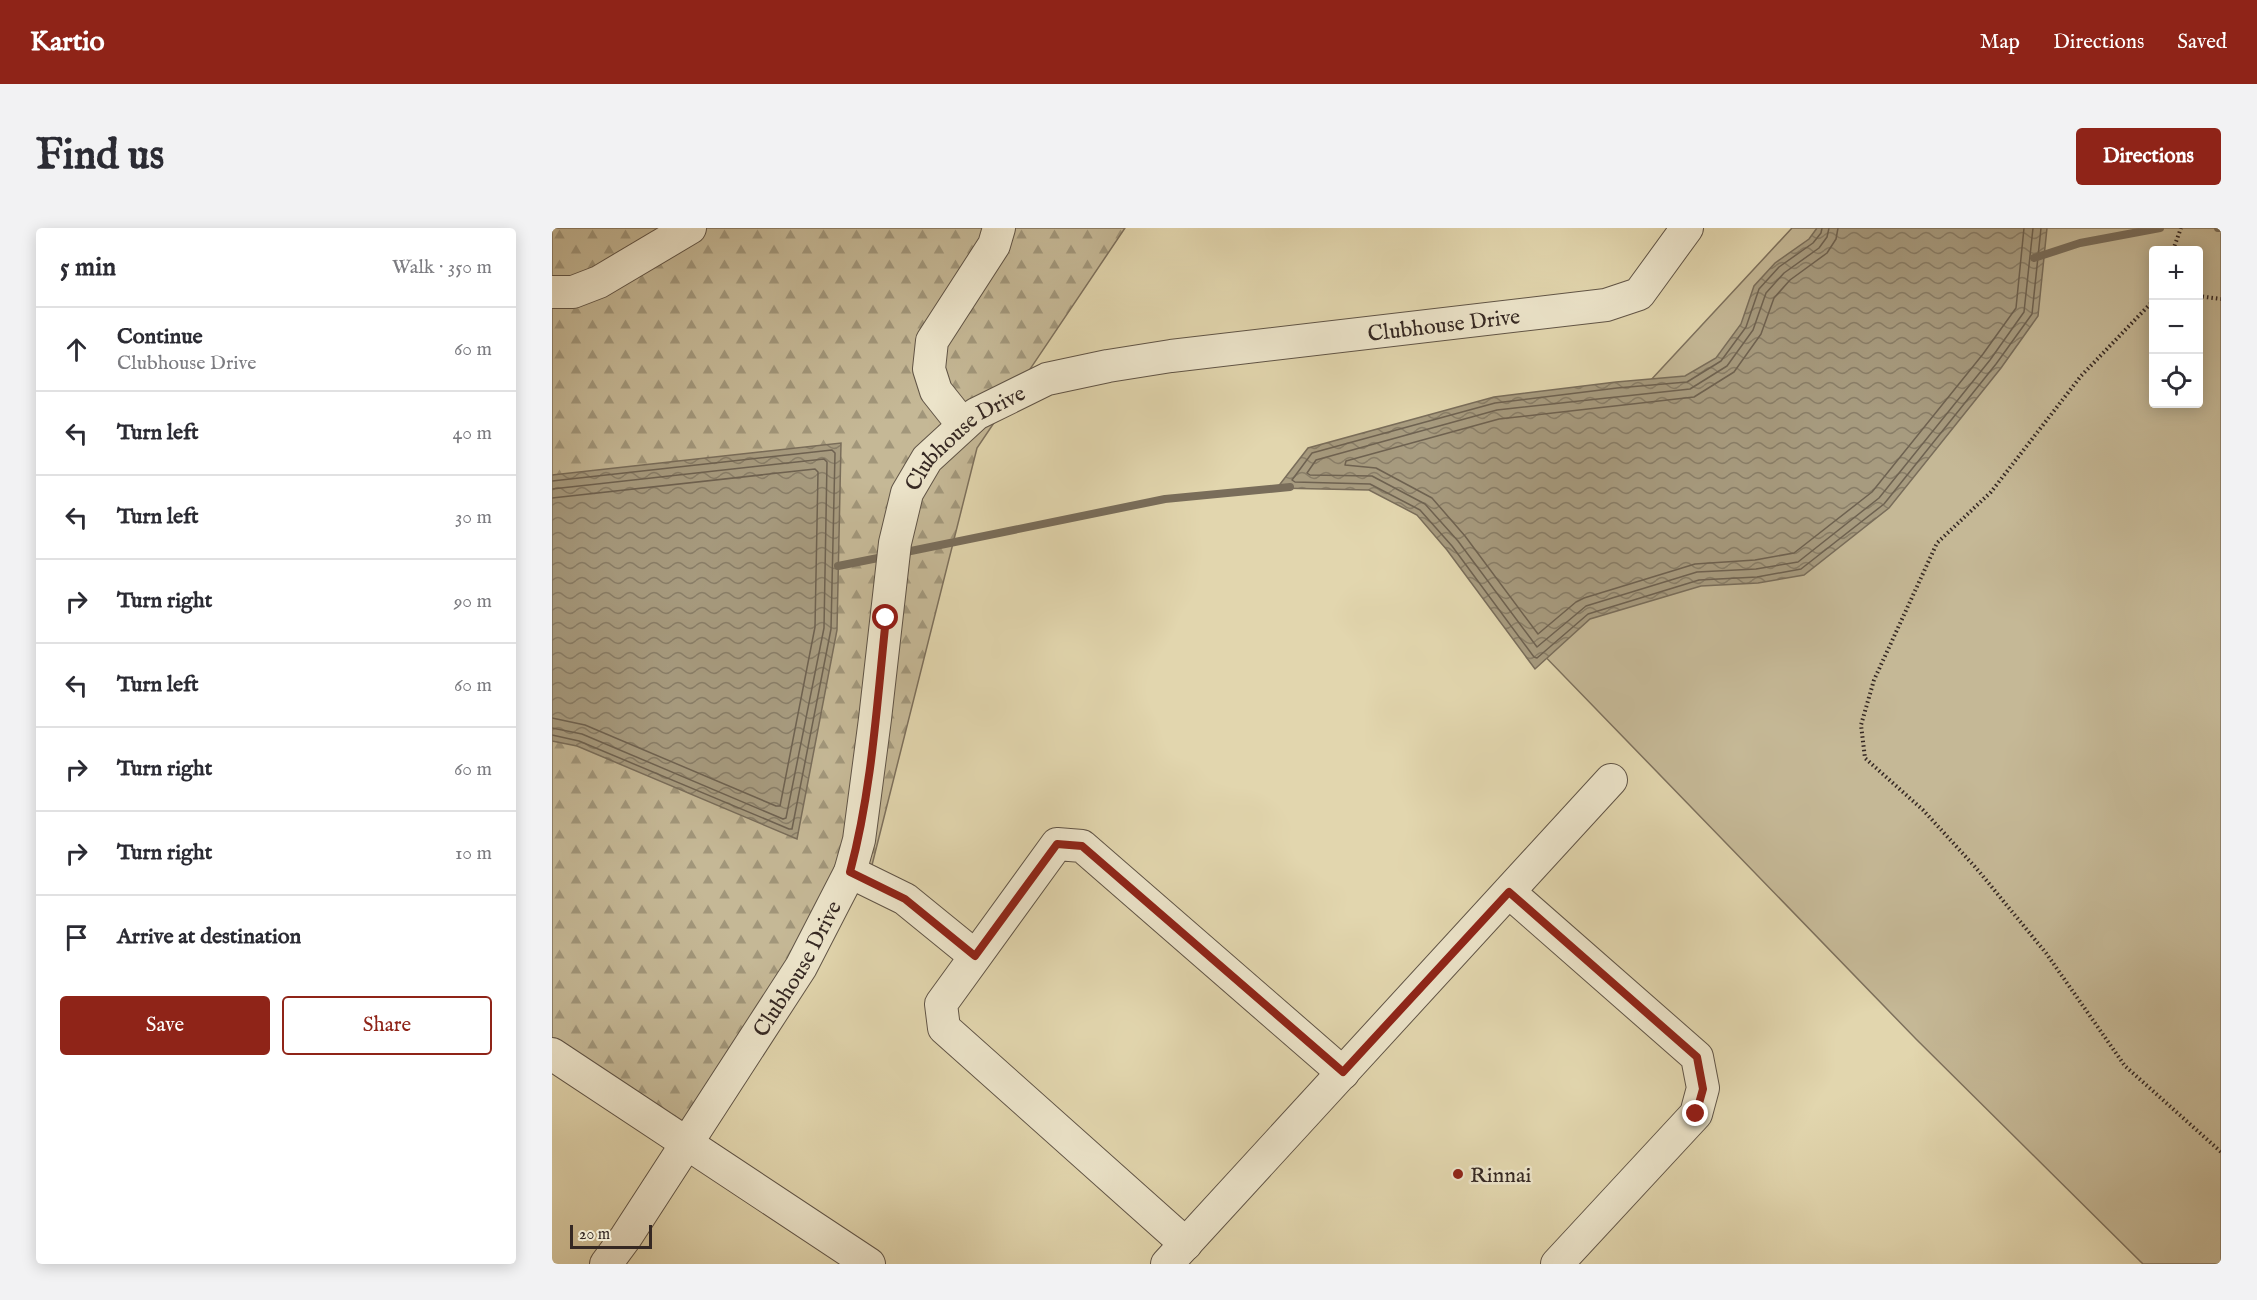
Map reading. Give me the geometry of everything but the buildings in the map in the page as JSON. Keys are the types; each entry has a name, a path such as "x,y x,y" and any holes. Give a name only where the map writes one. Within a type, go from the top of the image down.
{"street":[{"path":"552,292 573,292 599,282 690,228"},
{"path":"963,425 936,391 929,369 932,341 994,245 999,228"},
{"name":"Clubhouse Drive","path":"606,1264 626,1238 801,968 850,872 859,840 895,543 907,493 927,459 976,414 1047,379 1183,354 1606,305 1639,294 1687,228"},
{"path":"1343,1072 1082,846 1057,844 941,1004 944,1028 1176,1254 1611,780"},
{"path":"850,872 905,899 975,956"},
{"path":"1509,892 1697,1057 1703,1089 1696,1114 1557,1264"},
{"path":"552,1054 869,1264"}],"path":[{"path":"2174,246 2181,228"},
{"path":"2203,297 2221,299"},
{"path":"2149,305 2081,376 1991,492 1937,543 1874,680 1861,725 1864,758 1923,810 1977,869 2046,953 2125,1066 2221,1152"}],"green space":[{"path":"552,228 1125,228 977,448 870,873 700,1140 552,1057"},
{"path":"1792,228 2221,228 2221,1264 2143,1264 1916,1039 1468,577"}],"water":[{"path":"1817,228 2047,228 2038,316 2001,368 1889,508 1804,575 1758,583 1701,586 1590,619 1535,669 1447,550 1417,515 1369,490 1277,488 1308,448 1494,397 1685,376 1716,358 1741,324 1754,286 1775,263 1809,239"},
{"path":"841,443 837,630 797,839 577,746 552,741 552,475"}],"waterway":[{"path":"2034,258 2080,243 2160,228"},
{"path":"901,553 1165,499 1290,487"},
{"path":"838,566 888,556"}],"place":[{"name":"Rinnai","path":"1458,1174"}],"route":[{"path":"886,618 859,840 850,872 905,899 975,956 1057,844 1082,846 1343,1072 1509,892 1697,1057 1703,1089 1696,1114"}]}
